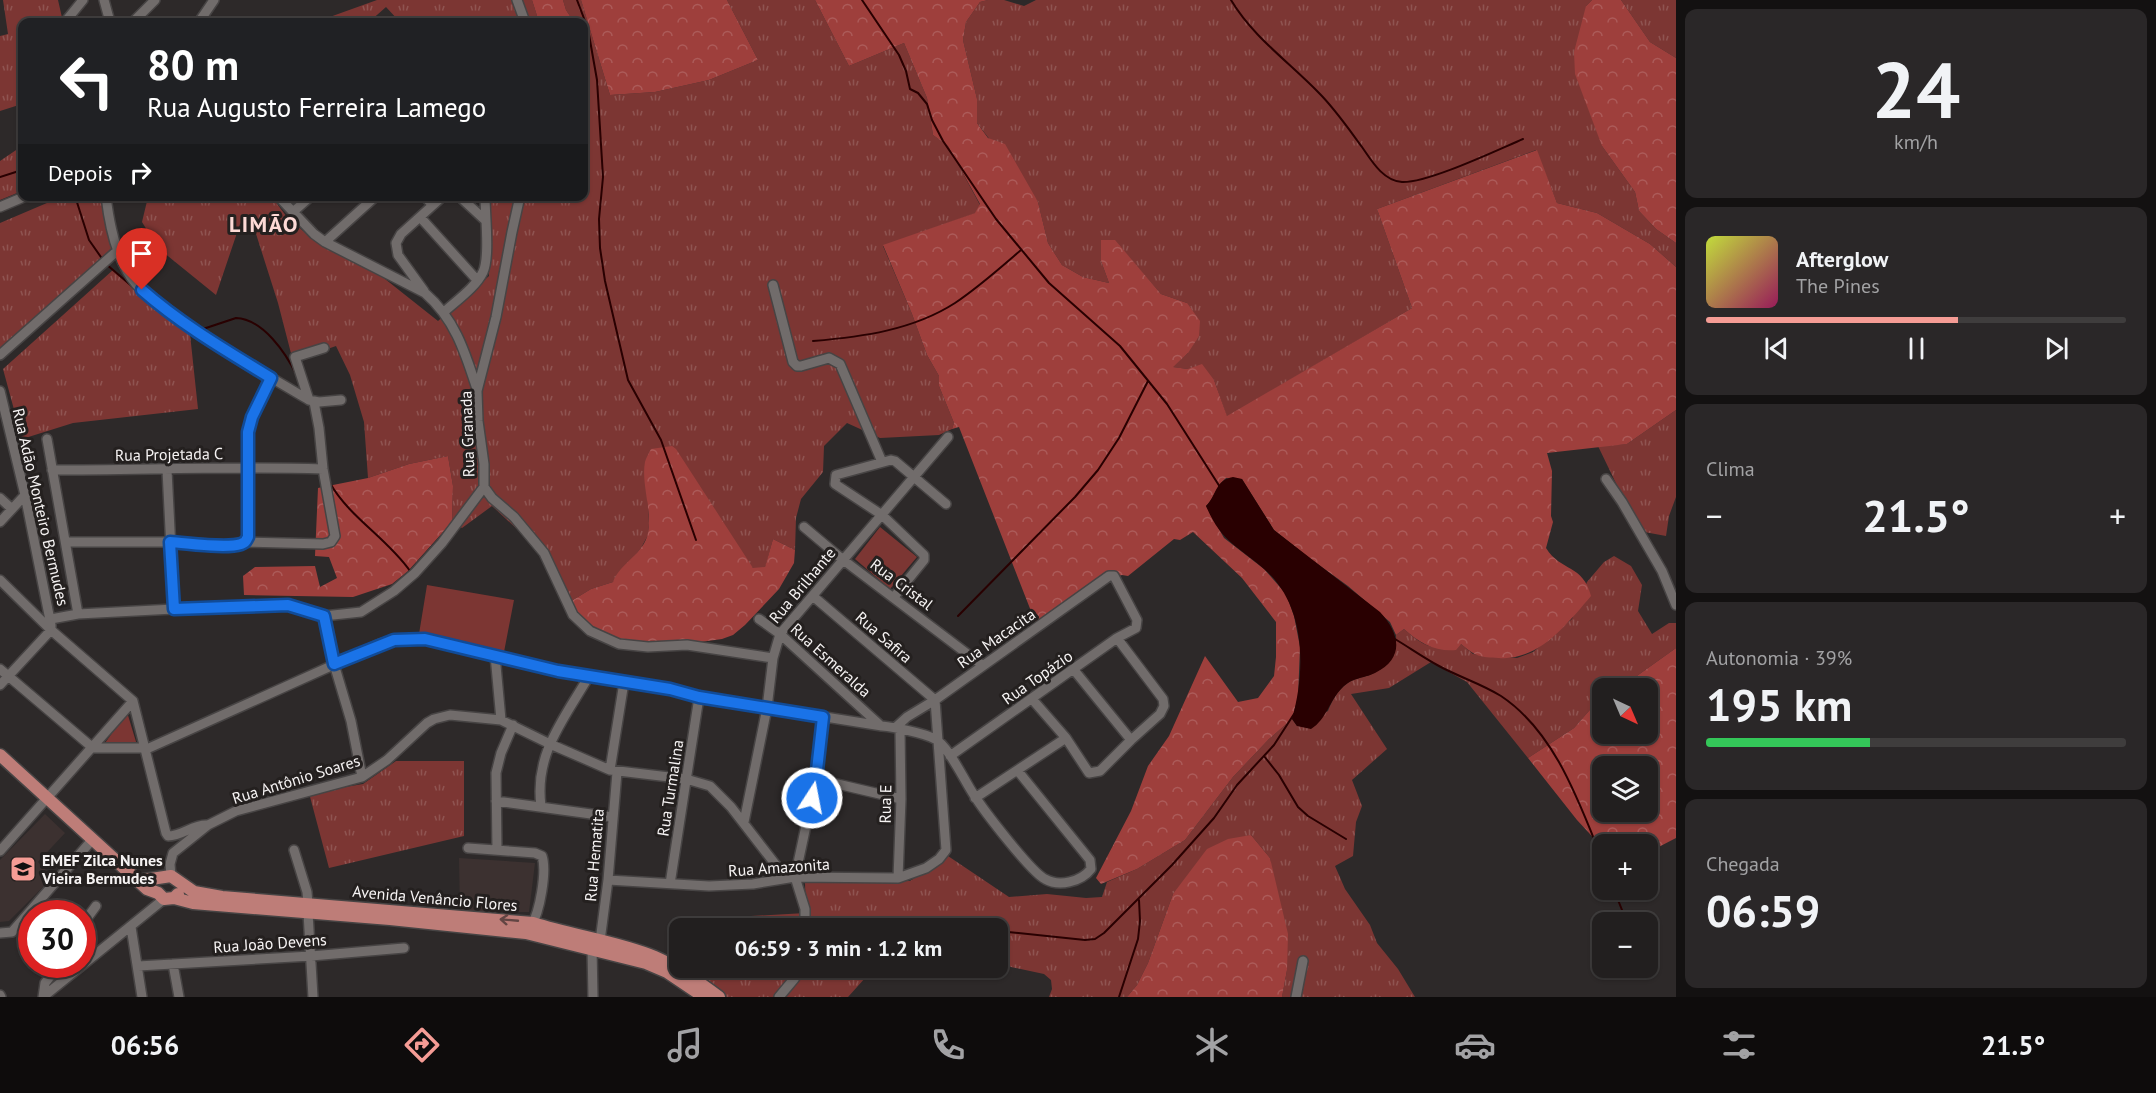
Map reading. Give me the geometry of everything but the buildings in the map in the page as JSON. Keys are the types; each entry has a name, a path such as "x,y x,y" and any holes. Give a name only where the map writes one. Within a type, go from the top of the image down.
{"main road":[{"name":"Avenida Venâncio Flores","path":"0,756 147,889 165,897 193,903 308,908"},
{"name":"Avenida Venâncio Flores","path":"172,878 198,894 308,908 556,930 667,972 704,997"},
{"path":"138,881 172,878"},
{"path":"172,878 179,891 165,897 158,882 172,878"},
{"name":"Avenida Venâncio Flores","path":"596,945 656,957 683,971 719,997"}],"street":[{"path":"68,18 83,0"},
{"path":"104,0 109,18"},
{"path":"137,18 155,0"},
{"path":"202,18 214,0"},
{"path":"517,0 524,18"},
{"path":"0,207 18,199"},
{"path":"107,201 117,251 128,273 161,307 207,338 311,401 341,400"},
{"path":"283,201 325,242 425,293"},
{"path":"293,212 305,201"},
{"path":"325,242 370,201"},
{"path":"428,201 433,206"},
{"path":"438,201 401,234 396,243 398,255 425,293 444,312 457,332 477,391"},
{"path":"464,201 485,220"},
{"path":"444,312 484,271 486,259 484,201"},
{"name":"Rua Granada","path":"519,201 477,391 484,487 544,553 573,615 590,631 619,644 648,647 687,645 773,658"},
{"path":"420,217 477,280"},
{"path":"0,355 117,251"},
{"path":"773,285 793,362 801,366 829,358 840,364 882,462"},
{"path":"66,542 170,542 229,545 247,540 323,544 332,542 335,536 319,428 294,359 324,348"},
{"path":"247,540 247,466 250,424 271,378"},
{"name":"Rua Adão Monteiro Bermudes","path":"0,391 25,495 51,619 51,630"},
{"name":"Rua Brilhante","path":"744,822 767,708 773,658 780,634 814,597 842,559 882,516 948,437"},
{"name":"Rua Adão Monteiro Bermudes","path":"47,439 78,614"},
{"path":"894,597 924,560 922,552 882,516 835,484 836,475 882,462 895,461 945,504"},
{"name":"Rua Projetada C","path":"52,470 142,468 167,470 247,466 324,473"},
{"path":"167,470 174,609"},
{"path":"1606,479 1662,571 1676,604"},
{"path":"51,619 78,614 288,605 324,616 361,612 394,591 415,573 442,543 484,487"},
{"path":"0,522 25,495"},
{"path":"0,498 12,509"},
{"name":"Rua Cristal","path":"804,527 842,559 982,665"},
{"name":"Rua Macacita","path":"898,728 907,717 935,700 1109,576 1114,576"},
{"name":"Rua Topázio","path":"950,756 1117,638 1136,628 1137,620 1114,576"},
{"path":"0,580 51,630 129,695 133,701 145,749"},
{"name":"Rua Safira","path":"814,597 935,700"},
{"path":"324,616 334,664 351,721 362,777"},
{"name":"Rua Esmeralda","path":"759,619 780,634 882,726"},
{"path":"0,685 51,630"},
{"path":"1032,699 1066,738 1089,773 1100,771 1160,714 1164,706 1163,699 1117,638"},
{"path":"0,669 93,748 145,749 380,644 404,639 425,639 558,671 670,689 699,697 898,728 936,739 950,756 975,798 1041,877 1060,883 1083,877 1090,869 1090,860 1018,771"},
{"path":"495,655 501,720"},
{"path":"1074,670 1131,740"},
{"path":"541,806 540,776 550,744 589,676"},
{"name":"Rua Hematita","path":"594,997 596,945 608,880 613,817 613,771 624,681"},
{"name":"Rua Turmalina","path":"670,884 699,697"},
{"path":"935,700 936,739"},
{"path":"0,851 133,701"},
{"name":"Rua Antônio Soares","path":"172,878 170,864 173,853 208,825 236,811 362,777 387,760 434,719 450,715 501,720 613,771 686,778 713,787 790,878"},
{"path":"805,918 805,909 790,878 816,779 823,717"},
{"path":"497,850 498,762 513,725"},
{"name":"Rua E","path":"897,878 901,799 898,728"},
{"path":"975,798 1066,738"},
{"name":"Rua Amazonita","path":"608,880 729,886 790,878 897,878 926,868 939,860 946,850 936,739"},
{"name":"Rua Antônio Soares","path":"145,749 168,836 174,836 194,826 208,825"},
{"path":"816,779 901,799"},
{"path":"496,801 613,817"},
{"path":"0,933 12,932 92,840"},
{"path":"468,848 535,853 542,856 541,895 530,928"},
{"path":"294,850 307,892 313,997"},
{"path":"43,997 165,897"},
{"path":"131,927 142,997"},
{"name":"Rua João Devens","path":"138,966 404,948"},
{"path":"1296,997 1303,962"},
{"path":"173,964 179,997"},
{"path":"43,997 45,983 49,978"},
{"path":"779,997 795,978"}],"shaded area":[{"path":"1233,477 1242,479 1274,530 1380,612 1395,636 1395,652 1392,660 1375,673 1346,684 1321,720 1311,729 1297,726 1292,719 1297,700 1300,659 1295,619 1288,601 1278,584 1264,569 1224,536 1206,506 1219,485"},
{"name":"EMEF Zilca Nunes Vieira Bermudes","path":"45,814 65,833 38,862 53,877 30,900 18,900 18,912 9,921 0,922 0,860"},
{"path":"459,858 535,863 529,912 460,912"}],"green space":[{"path":"3,0 58,0 62,18 18,18 18,105 0,111 0,36 8,34"},
{"path":"377,0 532,0 538,18 396,18 386,7 374,18 327,18"},
{"path":"532,0 563,0 571,18 538,18"},
{"path":"563,0 581,0 586,18 571,18"},
{"path":"581,0 727,0 758,60 709,80 655,92 610,95"},
{"path":"727,0 815,0 849,66 904,43 927,98 933,135 948,146 980,205 976,213 883,246 927,355 939,376 939,386 954,423 952,429 939,435 880,438 847,423 824,446 823,472 801,499 796,518 795,550 773,539 765,568 753,568 645,462 649,523 648,535 641,548 613,582 591,589 568,603 547,557 492,506 462,528 452,522 453,486 448,456 409,464 368,478 364,422 350,375 336,346 293,361 278,303 250,215 240,224 216,295 158,248 142,222 147,201 275,201 289,220 324,247 380,275 438,321 489,276 490,201 588,201 588,23 610,95 655,92 709,80 758,60"},
{"path":"815,0 988,0 980,2 966,22 963,40 977,99 977,123 988,138 1005,144 1038,202 1048,243 1062,265 1083,277 1109,283 1101,261 1101,240 1115,240 1161,294 1187,303 1200,321 1199,336 1188,353 1173,367 1188,369 1202,364 1214,380 1227,416 1412,308 1377,209 1537,150 1557,203 1597,213 1650,244 1676,267 1676,410 1627,444 1547,453 1552,471 1551,516 1553,522 1546,548 1558,561 1583,578 1591,596 1551,639 1527,654 1493,658 1475,654 1461,644 1456,650 1435,648 1404,629 1396,635 1390,622 1348,586 1274,530 1242,479 1226,478 1206,506 1224,538 1264,569 1286,594 1294,616 1300,647 1298,697 1292,719 1269,739 1233,777 1185,840 1137,869 1101,884 1096,878 1131,811 1148,766 1169,736 1205,656 1238,702 1258,698 1274,676 1276,622 1242,578 1193,532 1180,540 1174,539 1128,576 1111,578 1038,629 959,427 952,429 954,423 939,386 939,376 927,355 883,245 975,213 980,204 948,146 933,135 927,98 904,43 849,66"},
{"path":"1004,0 1024,6 1036,0 1592,0 1586,6 1602,146 1635,192 1639,211 1656,229 1676,243 1676,267 1650,244 1597,213 1557,203 1536,150 1377,209 1412,308 1227,417 1214,380 1188,369 1172,367 1188,353 1187,303 1161,294 1114,240 1101,261 1109,283 1083,277 1062,265 1048,243 1038,202 977,123 977,99 963,40 966,22 980,2"},
{"path":"1592,0 1621,0 1650,42 1676,58 1676,243 1656,229 1639,211 1635,192 1602,146 1575,74 1574,52 1586,6"},
{"path":"1621,0 1676,0 1676,58 1650,42"},
{"path":"18,149 18,193 0,200 0,161"},
{"path":"52,201 104,201 114,252 0,352 0,223"},
{"path":"113,270 190,334 198,409 73,423 22,439 3,369"},
{"path":"1676,410 1676,497 1669,516 1666,536 1639,531 1598,446 1627,444"},
{"path":"672,446 753,568 765,567 773,539 795,550 794,563 779,589 733,635 722,639 657,648 595,638 568,603 591,589 613,582 616,575 642,547 649,524 644,479 645,462 651,449"},
{"path":"448,456 453,486 452,522 408,571 392,584 353,597 244,595 243,576 255,567 315,566 320,587 337,578 329,557 315,556 318,488 368,478 409,464"},
{"path":"880,527 917,557 890,589 855,559"},
{"path":"1614,556 1631,566 1642,585 1638,611 1652,634 1669,623 1676,623 1676,648 1634,678 1592,678 1592,707 1574,728 1528,758 1467,682 1431,662 1389,688 1351,694 1387,749 1352,780 1362,806 1356,822 1353,856 1335,866 1345,889 1370,925 1377,943 1398,969 1415,997 1282,997 1287,970 1270,858 1251,835 1173,894 1148,963 1137,985 1127,997 1049,997 1052,989 1051,980 1044,974 1008,965 1008,918 717,918 806,913 805,883 910,881 948,856 1009,897 1047,894 1086,898 1102,897 1107,882 1137,869 1185,840 1233,777 1269,739 1292,719 1297,726 1328,711 1343,686 1385,666 1392,658 1396,648 1396,635 1404,629 1418,641 1430,646 1443,647 1461,644 1473,654 1517,658 1533,652 1572,619 1587,582 1604,562"},
{"path":"427,585 514,600 504,652 419,634"},
{"path":"1676,648 1676,838 1658,847 1658,834 1592,834 1592,836 1528,758 1574,728 1592,707 1592,744 1658,744 1658,678 1634,678"},
{"path":"127,712 137,745 105,743"},
{"path":"396,761 464,761 464,836 329,868 309,793 363,784"},
{"path":"1251,835 1270,858 1288,934 1287,970 1282,997 1127,997 1137,985 1148,963 1173,894 1207,849 1228,839"},
{"path":"699,978 865,978 848,997 725,997"}],"waterway":[{"path":"577,0 584,18"},
{"path":"862,0 899,55 910,89 918,93 927,104 943,141 996,219 1049,283 1120,346 1167,404 1220,487"},
{"path":"1231,0 1261,38 1325,99 1383,174 1395,181 1414,181 1428,177 1523,139"},
{"path":"588,29 597,80 603,177 599,219 600,248 605,281 628,380 661,440 696,540"},
{"path":"0,177 18,171"},
{"path":"77,201 89,240 103,260"},
{"path":"813,341 887,331 922,320 964,297 1021,250"},
{"path":"106,264 134,288"},
{"path":"200,330 236,318 255,324 280,348 297,376"},
{"path":"958,616 1075,497 1098,470 1119,438 1148,381"},
{"path":"330,483 347,507 401,559 410,571"},
{"path":"1395,639 1439,666 1501,696 1520,711 1551,748 1574,792 1592,835"},
{"path":"1008,932 1085,940 1095,939 1104,933 1172,865 1214,818 1237,785 1274,745 1294,714"},
{"path":"1264,756 1279,775 1298,807 1308,816 1346,839"},
{"path":"1119,997 1138,939 1139,900"},
{"path":"1618,900 1623,912"}],"place":[{"name":"EMEF Zilca Nunes Vieira Bermudes","path":"23,869"}],"district":[{"name":"LIMÃO","path":"264,224"}],"route":[{"path":"142,290 161,307 271,378 252,417 248,432 248,537 245,542 229,545 170,542 174,609 288,605 324,616 334,664 394,640 425,639 573,674 823,717 812,798"}]}
